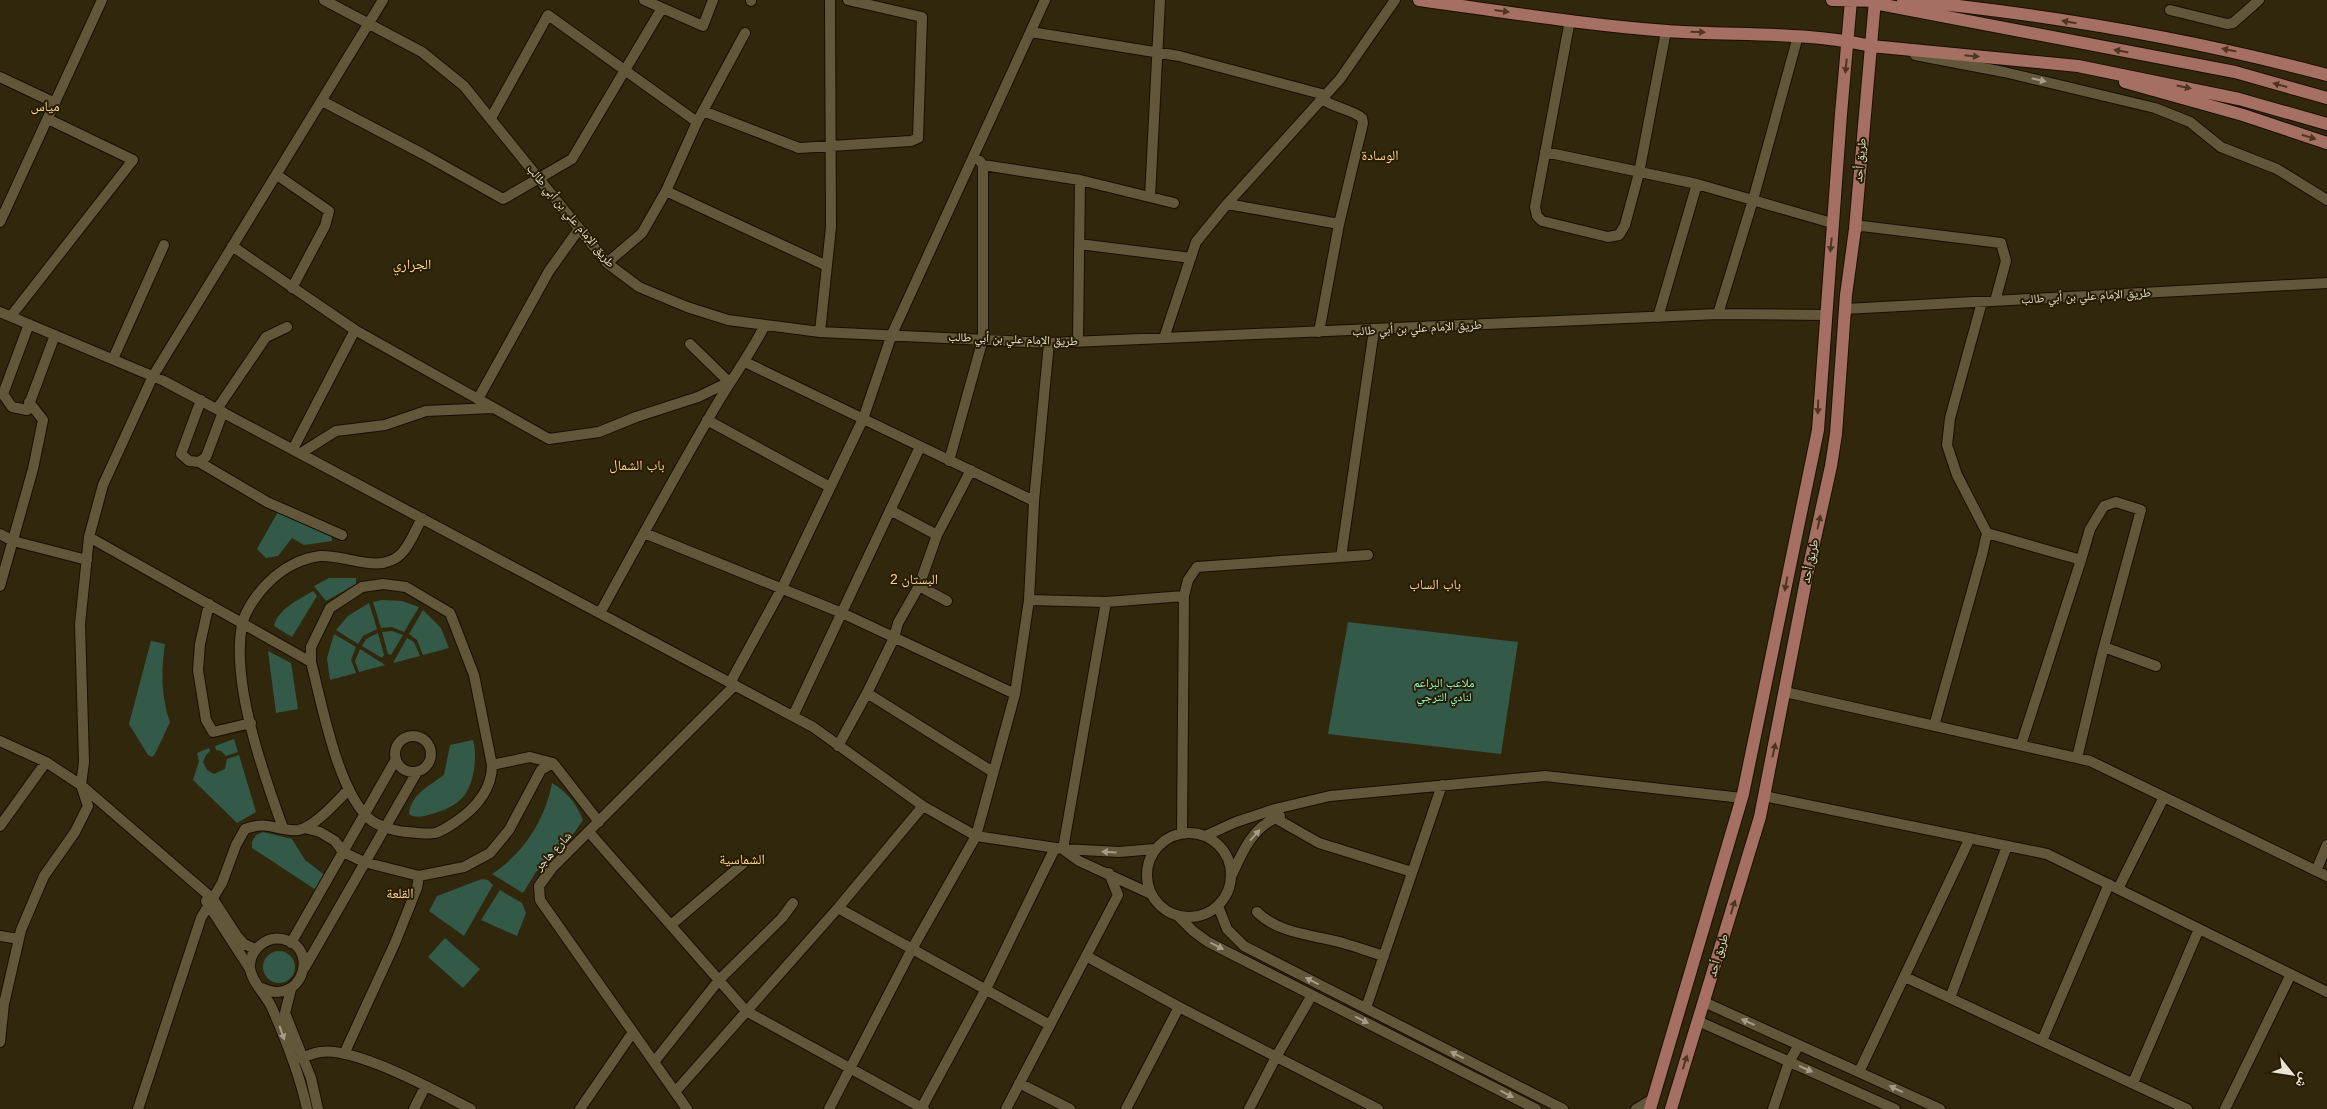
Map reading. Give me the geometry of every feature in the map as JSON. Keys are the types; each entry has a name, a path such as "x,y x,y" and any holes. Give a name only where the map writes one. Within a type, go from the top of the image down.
{"main road":[{"path":"1419,0 1666,31 1798,36 1849,41 1871,46 2078,66 2240,98 2327,124"},
{"path":"1832,0 1889,0"},
{"name":"طريق أحد","path":"1651,1104 1742,798 1818,430 1832,222 1849,41 1851,0"},
{"path":"1903,0 1957,3 2227,49 2327,75"},
{"path":"1875,1 2234,72 2327,98"},
{"name":"طريق أحد","path":"1671,1109 1741,884 1764,796 1836,434 1845,309 1855,229 1875,1"},
{"path":"2078,66 2140,87 2243,115 2327,143"}],"street":[{"path":"0,222 102,0"},
{"path":"0,1042 4,1004 19,939 44,876 75,832 88,806 81,785 84,762 80,624 89,537 103,485 153,376 383,0"},
{"path":"644,0 703,26 713,0"},
{"path":"820,332 831,227 830,0"},
{"path":"703,111 799,148 911,141 918,138 922,17 848,0"},
{"name":"شارع هاجر","path":"687,1109 540,900 539,886 552,868 733,684 782,588 863,420 892,334 1046,0"},
{"path":"1150,197 1160,0"},
{"path":"1164,338 1196,242 1227,204 1340,79 1395,0"},
{"path":"2170,10 2227,24 2233,23 2259,0"},
{"name":"طريق الإمام علي بن أبي طالب","path":"330,1 422,52 464,86 607,263 639,287 687,307 728,320 820,332 1049,343 1718,314 1825,315"},
{"path":"322,101 504,199 572,159 623,70 662,8"},
{"path":"491,118 548,16 697,122"},
{"path":"1570,20 1535,207 1537,216 1542,221 1608,237 1619,235 1625,225 1639,173 1666,31"},
{"path":"1031,32 1179,56 1324,97 1335,108 1362,118 1363,123 1339,224 1319,332"},
{"path":"607,263 642,232 666,191 697,122 745,33"},
{"path":"1718,314 1754,200 1798,36"},
{"path":"1871,46 2004,72 2130,101 2190,122 2222,147 2277,169 2327,200"},
{"path":"0,77 55,103"},
{"path":"11,316 133,160 48,120"},
{"path":"1545,152 1696,184 1832,222"},
{"path":"974,155 983,165 1080,180 1174,203"},
{"path":"949,461 983,339 983,165"},
{"path":"277,175 329,211 325,226 292,288"},
{"path":"1078,342 1080,180"},
{"path":"1658,317 1696,184"},
{"path":"666,191 827,266"},
{"path":"1227,204 1339,224"},
{"path":"1855,229 1862,226 2001,243 2006,261 1996,301"},
{"path":"478,399 549,271 579,229"},
{"path":"1079,244 1190,258"},
{"path":"112,359 164,245"},
{"path":"232,246 355,330 548,439 599,432 636,417 698,397 729,382"},
{"name":"طريق الإمام علي بن أبي طالب","path":"1845,309 2327,283"},
{"path":"1934,726 1987,532 1957,475 1948,445 1950,418 1982,302"},
{"path":"0,312 153,376 201,400 793,716 813,727 923,806 976,836 1059,849 1119,852 1155,849"},
{"path":"29,324 3,394 12,407 27,410 55,335"},
{"path":"600,614 707,420 729,382 745,362 765,325"},
{"path":"198,462 206,457 220,410 266,337 287,328"},
{"path":"297,451 355,330"},
{"path":"1341,556 1374,330"},
{"path":"829,1109 912,948 976,836 1015,694 1029,600 1034,501 1049,343"},
{"path":"690,344 729,382"},
{"path":"745,362 1034,501"},
{"path":"201,400 181,454 189,461 198,462 267,502 342,535"},
{"path":"0,586 33,469 43,420 30,402"},
{"path":"297,451 336,430 385,424 426,412 493,408"},
{"path":"707,420 830,487"},
{"path":"793,716 920,447"},
{"path":"838,746 894,638 898,623 919,586 937,535 971,470"},
{"path":"2021,745 2090,529 2104,506 2116,502 2141,510 2104,647 2077,758"},
{"path":"890,510 937,535"},
{"path":"283,828 265,779 245,698 239,656 242,623 265,585 279,573 300,561 321,556 379,564 391,561 401,554 422,518"},
{"path":"1987,532 2081,560"},
{"path":"644,533 842,612 1015,694"},
{"path":"0,534 13,541 87,560"},
{"path":"89,537 311,662"},
{"path":"1182,832 1184,596 1188,580 1197,567 1368,555"},
{"path":"383,584 406,588 450,613 474,675 492,765 492,778 482,799 470,812 437,834 402,832 374,822 365,814 341,775 311,662 310,647 330,608 362,587 383,584"},
{"path":"919,586 947,601"},
{"path":"1029,600 1106,602 1184,596"},
{"path":"589,832 746,1011 922,1109 1059,849 1106,602"},
{"path":"209,604 200,644 198,670 206,720 212,732 251,723"},
{"path":"2104,647 2156,666"},
{"path":"1785,692 2090,761 2327,876"},
{"path":"867,693 993,772"},
{"path":"262,988 270,992 282,993 295,986 417,772 425,768 431,755 426,743 421,738 410,736 400,741 394,752 397,764 402,770 417,772"},
{"path":"0,741 46,762 81,785 202,891 244,944 255,949"},
{"path":"492,765 530,756 553,763 599,822"},
{"path":"291,942 396,759"},
{"path":"0,826 46,762"},
{"path":"305,828 320,832 335,841 343,852 364,862 419,876 464,867 490,853 509,830 541,770 553,763"},
{"path":"1206,836 1236,822 1275,809 1330,796 1545,776 1742,798"},
{"path":"1366,1008 1442,785"},
{"path":"138,1109 201,918 222,883 236,845 245,829 257,824 298,830 305,828 321,816 349,789"},
{"path":"1179,917 1200,916 1218,906 1227,894 1231,877 1245,846 1268,821 1330,796"},
{"path":"1764,796 2047,854 2327,992"},
{"path":"2042,1041 2114,887 2164,797"},
{"path":"675,1092 838,908 923,806"},
{"path":"1275,818 1319,843 1412,872"},
{"path":"1231,877 1227,857 1216,843 1206,836 1182,832 1169,838 1155,849 1147,870 1148,886 1158,905 1179,917 1208,942 1535,1109"},
{"path":"1859,1072 1970,838"},
{"path":"2316,871 2327,845"},
{"path":"1950,998 2007,846"},
{"path":"1059,849 1151,894"},
{"path":"671,925 745,862"},
{"path":"1006,1109 1118,895 1109,873"},
{"path":"344,1054 392,951 417,888 419,876"},
{"path":"211,902 272,1007 302,1083 307,1109"},
{"path":"654,1062 719,980 782,918 793,903"},
{"path":"1218,906 1227,929 1244,946 1563,1109"},
{"path":"838,908 1050,1025"},
{"path":"1257,912 1266,921 1296,932 1343,943 1384,956"},
{"path":"2133,1083 2199,929"},
{"path":"0,936 19,939"},
{"path":"250,969 250,961 255,949 269,940 279,938 291,942 302,955 305,967"},
{"path":"1086,956 1179,1007 1378,1109"},
{"path":"2225,1109 2291,974"},
{"path":"1905,977 2188,1109"},
{"path":"291,989 285,1013 301,1058 311,1078 318,1109"},
{"path":"1253,1108 1276,1056 1312,995"},
{"path":"1704,1002 1940,1109"},
{"path":"1126,1109 1179,1007"},
{"path":"1698,1021 1895,1109"},
{"path":"580,1109 633,1032"},
{"path":"1773,1109 1789,1062 1799,1045"},
{"path":"301,1058 320,1052 344,1054 382,1066 465,1108"},
{"path":"1020,1083 1070,1109"},
{"path":"414,1109 425,1087"},
{"path":"1636,1109 1651,1104"}],"green space":[{"path":"279,510 331,532 332,541 304,545 292,538 278,556 266,558 257,549"},
{"path":"329,578 356,578 356,584 326,601 314,586"},
{"path":"313,591 317,596 292,637 274,626 284,610"},
{"path":"382,600 402,601 419,607 404,632 392,627 381,628 373,602"},
{"path":"369,603 377,629 363,636 358,644 336,630 348,616"},
{"path":"423,610 441,628 449,648 423,655 417,640 409,634"},
{"name":"ملاعب البراعم لنادي الترجي","path":"1348,622 1518,642 1501,754 1328,734"},
{"path":"392,631 403,635 391,655 388,654 382,632"},
{"path":"378,633 384,655 382,658 362,646 366,639"},
{"path":"334,634 356,647 351,660 356,673 330,680 327,658"},
{"path":"407,638 414,642 420,656 393,663"},
{"path":"151,641 165,644 163,683 165,703 170,722 152,757 148,755 129,724"},
{"path":"360,649 385,665 359,672 355,661"},
{"path":"268,651 291,663 298,709 276,713"},
{"path":"234,739 238,752 226,756 221,751 216,750 215,746"},
{"path":"473,740 475,755 474,772 465,795 453,805 436,813 418,817 409,814 410,807 417,796 444,775 450,745"},
{"path":"209,748 210,751 203,762 207,770 214,774 225,769 227,759 239,755 256,812 237,823 193,780 199,761 197,753"},
{"path":"552,783 570,798 583,820 569,840 536,872 523,893 492,874 514,856 531,834 544,810"},
{"path":"263,832 292,839 305,860 326,876 316,890 252,848 252,842 256,835"},
{"path":"482,879 488,880 493,885 464,936 429,911 437,896"},
{"path":"500,890 522,903 526,913 517,936 481,920"},
{"path":"445,938 480,969 463,988 428,957"},
{"path":"279,951 285,952 290,956 294,961 294,973 290,978 285,982 279,983 273,982 268,978 264,973 263,967 264,961 268,956 273,952"}],"district":[{"name":"مياس","path":"45,106"},
{"name":"الوسادة","path":"1380,155"},
{"name":"الجراري","path":"412,264"},
{"name":"باب الشمال","path":"637,465"},
{"name":"البستان 2","path":"914,579"},
{"name":"باب الساب","path":"1435,584"},
{"name":"الشماسية","path":"742,859"},
{"name":"القلعة","path":"400,893"}]}
